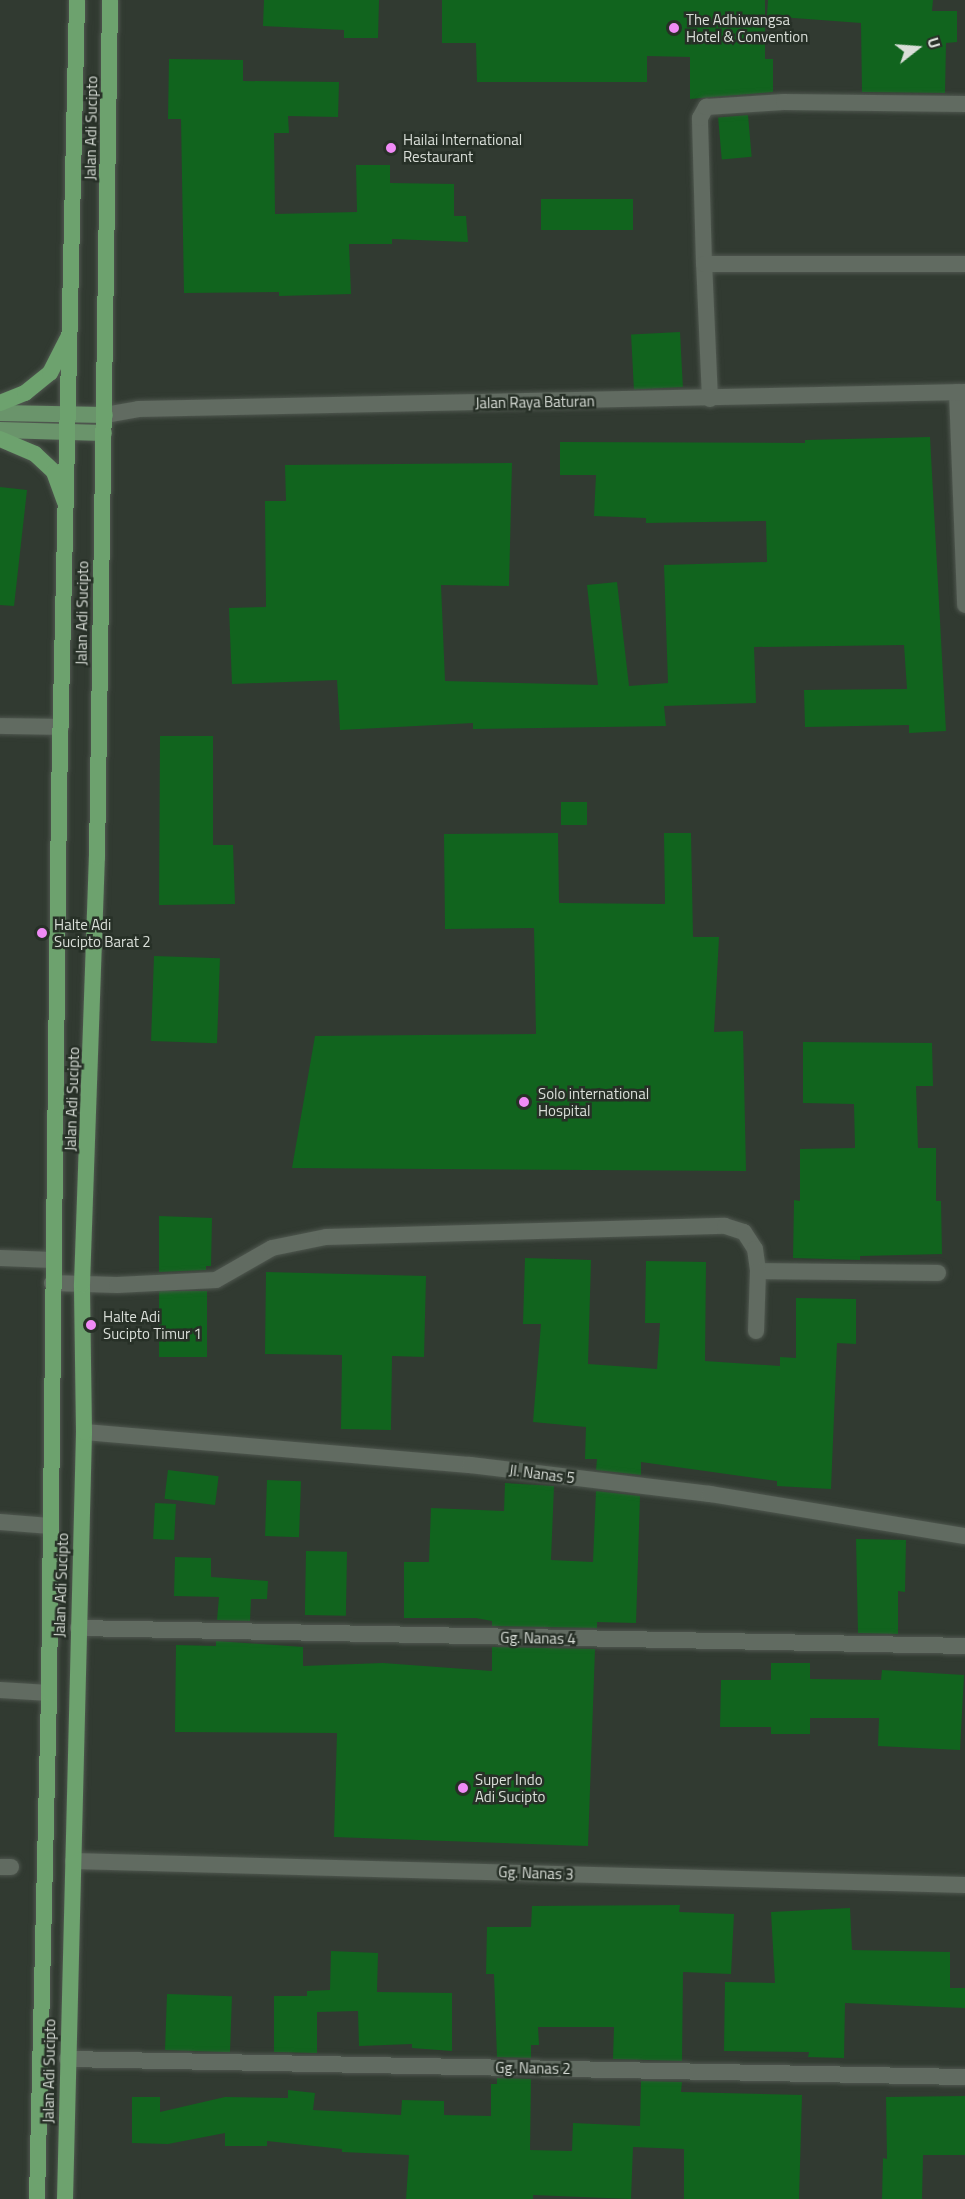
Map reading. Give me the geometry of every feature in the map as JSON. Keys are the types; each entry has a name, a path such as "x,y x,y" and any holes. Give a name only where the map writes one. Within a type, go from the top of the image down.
{"highway":[{"name":"Jalan Adi Sucipto","path":"38,2199 49,1693 52,1260 61,727 68,511 77,0"},
{"name":"Jalan Adi Sucipto","path":"65,2199 84,1432 82,1284 95,920 110,0"},
{"path":"0,403 25,393 50,373 70,335"},
{"path":"0,439 35,454 54,472 68,511"}],"main road":[{"path":"0,413 105,415"},
{"path":"0,430 104,433"}],"street":[{"path":"710,399 700,118 706,107 784,102 965,104"},
{"path":"704,264 965,264"},
{"name":"Jalan Raya Baturan","path":"105,415 138,409 710,399 961,392"},
{"path":"961,392 965,605"},
{"path":"104,433 138,409"},
{"path":"0,726 61,727"},
{"path":"52,1283 216,1280 272,1248 326,1237 725,1226 739,1229 749,1237 758,1271 756,1331"},
{"path":"0,1258 52,1260"},
{"path":"758,1271 938,1273"},
{"name":"Jl. Nanas 5","path":"84,1432 516,1471 710,1494 965,1536"},
{"path":"8,1522 50,1526"},
{"name":"Gg. Nanas 4","path":"78,1628 965,1646"},
{"path":"0,1690 49,1693"},
{"name":"Gg. Nanas 3","path":"73,1861 965,1885"},
{"name":"Gg. Nanas 2","path":"67,2059 965,2077"}],"building":[{"path":"264,0 379,0 378,38 344,38 344,30 263,26"},
{"path":"442,0 765,0 765,59 773,59 773,92 690,99 690,57 647,56 647,82 477,82 476,43 442,43"},
{"path":"768,0 933,0 932,11 957,11 957,42 946,43 945,93 862,92 861,23 767,16"},
{"path":"169,59 243,60 243,81 339,82 338,117 288,116 289,133 274,133 275,214 357,212 356,165 390,165 390,183 454,184 454,216 466,216 468,242 392,239 392,244 349,244 351,294 279,296 279,292 184,293 181,119 168,119"},
{"path":"748,115 752,157 722,159 718,118"},
{"path":"541,199 633,199 633,230 541,230"},
{"path":"680,332 683,387 634,389 631,335"},
{"path":"930,437 946,731 909,733 909,725 805,727 804,690 907,689 904,645 754,647 756,703 664,706 666,726 473,729 473,723 340,730 337,680 232,684 229,608 266,607 265,501 286,501 285,465 512,463 509,586 441,585 445,681 598,685 587,585 617,582 629,686 668,683 664,565 767,562 766,521 646,523 646,518 594,516 596,475 560,475 560,442 805,443 805,440"},
{"path":"0,487 27,490 14,606 0,605"},
{"path":"160,736 213,736 213,845 233,845 235,904 159,905"},
{"path":"561,802 587,802 587,825 561,825"},
{"name":"Solo international Hospital","path":"558,833 559,903 665,904 664,833 691,833 693,937 719,937 714,1032 743,1031 746,1171 292,1168 315,1036 536,1034 534,928 445,929 444,834"},
{"path":"154,956 220,958 217,1043 151,1041"},
{"path":"803,1042 932,1043 933,1086 916,1086 918,1148 936,1148 936,1201 941,1201 942,1254 860,1256 860,1260 793,1258 794,1200 800,1201 800,1149 855,1148 854,1104 803,1103"},
{"path":"159,1216 212,1218 211,1266 206,1266 206,1270 159,1272"},
{"path":"525,1258 591,1260 588,1364 657,1369 660,1323 645,1323 646,1261 706,1262 705,1361 780,1366 780,1357 796,1358 796,1298 856,1299 856,1344 837,1343 831,1489 777,1486 777,1481 641,1462 641,1475 596,1470 597,1459 585,1459 586,1427 533,1422 541,1324 523,1324"},
{"path":"266,1272 426,1276 424,1357 392,1356 391,1430 341,1429 342,1355 265,1354"},
{"path":"159,1291 207,1291 207,1357 159,1357"},
{"path":"168,1470 219,1476 215,1505 164,1499"},
{"path":"267,1480 301,1481 299,1537 265,1536"},
{"path":"505,1483 554,1486 551,1560 593,1562 596,1491 640,1496 636,1623 597,1622 597,1628 492,1626 492,1621 476,1618 404,1618 404,1562 429,1562 431,1508 504,1511"},
{"path":"155,1503 176,1504 174,1540 153,1539"},
{"path":"856,1539 906,1540 905,1592 898,1591 898,1634 858,1633"},
{"path":"306,1551 347,1552 346,1616 305,1615"},
{"path":"175,1557 211,1558 211,1577 268,1581 267,1599 251,1599 250,1621 217,1620 219,1597 174,1596"},
{"path":"216,1641 303,1647 303,1666 383,1663 492,1671 492,1647 595,1649 588,1846 334,1837 337,1733 175,1732 176,1645 216,1646"},
{"path":"771,1663 810,1663 810,1679 881,1680 882,1670 964,1675 960,1750 878,1746 879,1718 810,1718 810,1734 771,1734 771,1727 720,1727 721,1680 771,1680"},
{"path":"680,1905 679,1912 734,1914 731,1974 683,1972 682,2061 613,2059 614,2027 538,2027 539,2045 531,2045 531,2058 497,2057 494,1974 486,1974 487,1927 531,1927 532,1906"},
{"path":"850,1908 852,1950 950,1952 950,1988 965,1988 965,2008 845,2003 844,2058 808,2057 809,2052 724,2051 725,1982 775,1983 771,1912"},
{"path":"331,1951 378,1953 377,1992 452,1993 452,2051 412,2048 412,2044 359,2046 358,2011 317,2012 317,2053 274,2052 274,1996 307,1996 307,1991 330,1990"},
{"path":"167,1994 232,1996 230,2052 165,2050"},
{"path":"497,2078 531,2079 530,2150 572,2151 573,2123 640,2126 641,2081 682,2082 681,2092 802,2095 799,2199 684,2199 684,2149 633,2147 631,2199 533,2195 533,2199 406,2199 409,2155 342,2152 342,2149 267,2141 267,2146 225,2146 225,2133 168,2144 132,2143 132,2097 160,2097 160,2112 225,2097 288,2098 288,2090 315,2093 313,2110 401,2115 402,2100 444,2101 444,2115 491,2116 491,2084 497,2084"},
{"path":"965,2096 965,2155 923,2155 922,2199 882,2199 883,2158 887,2159 886,2097"}],"place":[{"name":"The Adhiwangsa Hotel & Convention","path":"674,28"},
{"name":"Hailai International Restaurant","path":"391,148"},
{"name":"Halte Adi Sucipto Barat 2","path":"42,933"},
{"name":"Solo international Hospital","path":"524,1102"},
{"name":"Halte Adi Sucipto Timur 1","path":"91,1325"},
{"name":"Super Indo Adi Sucipto","path":"463,1788"}]}
